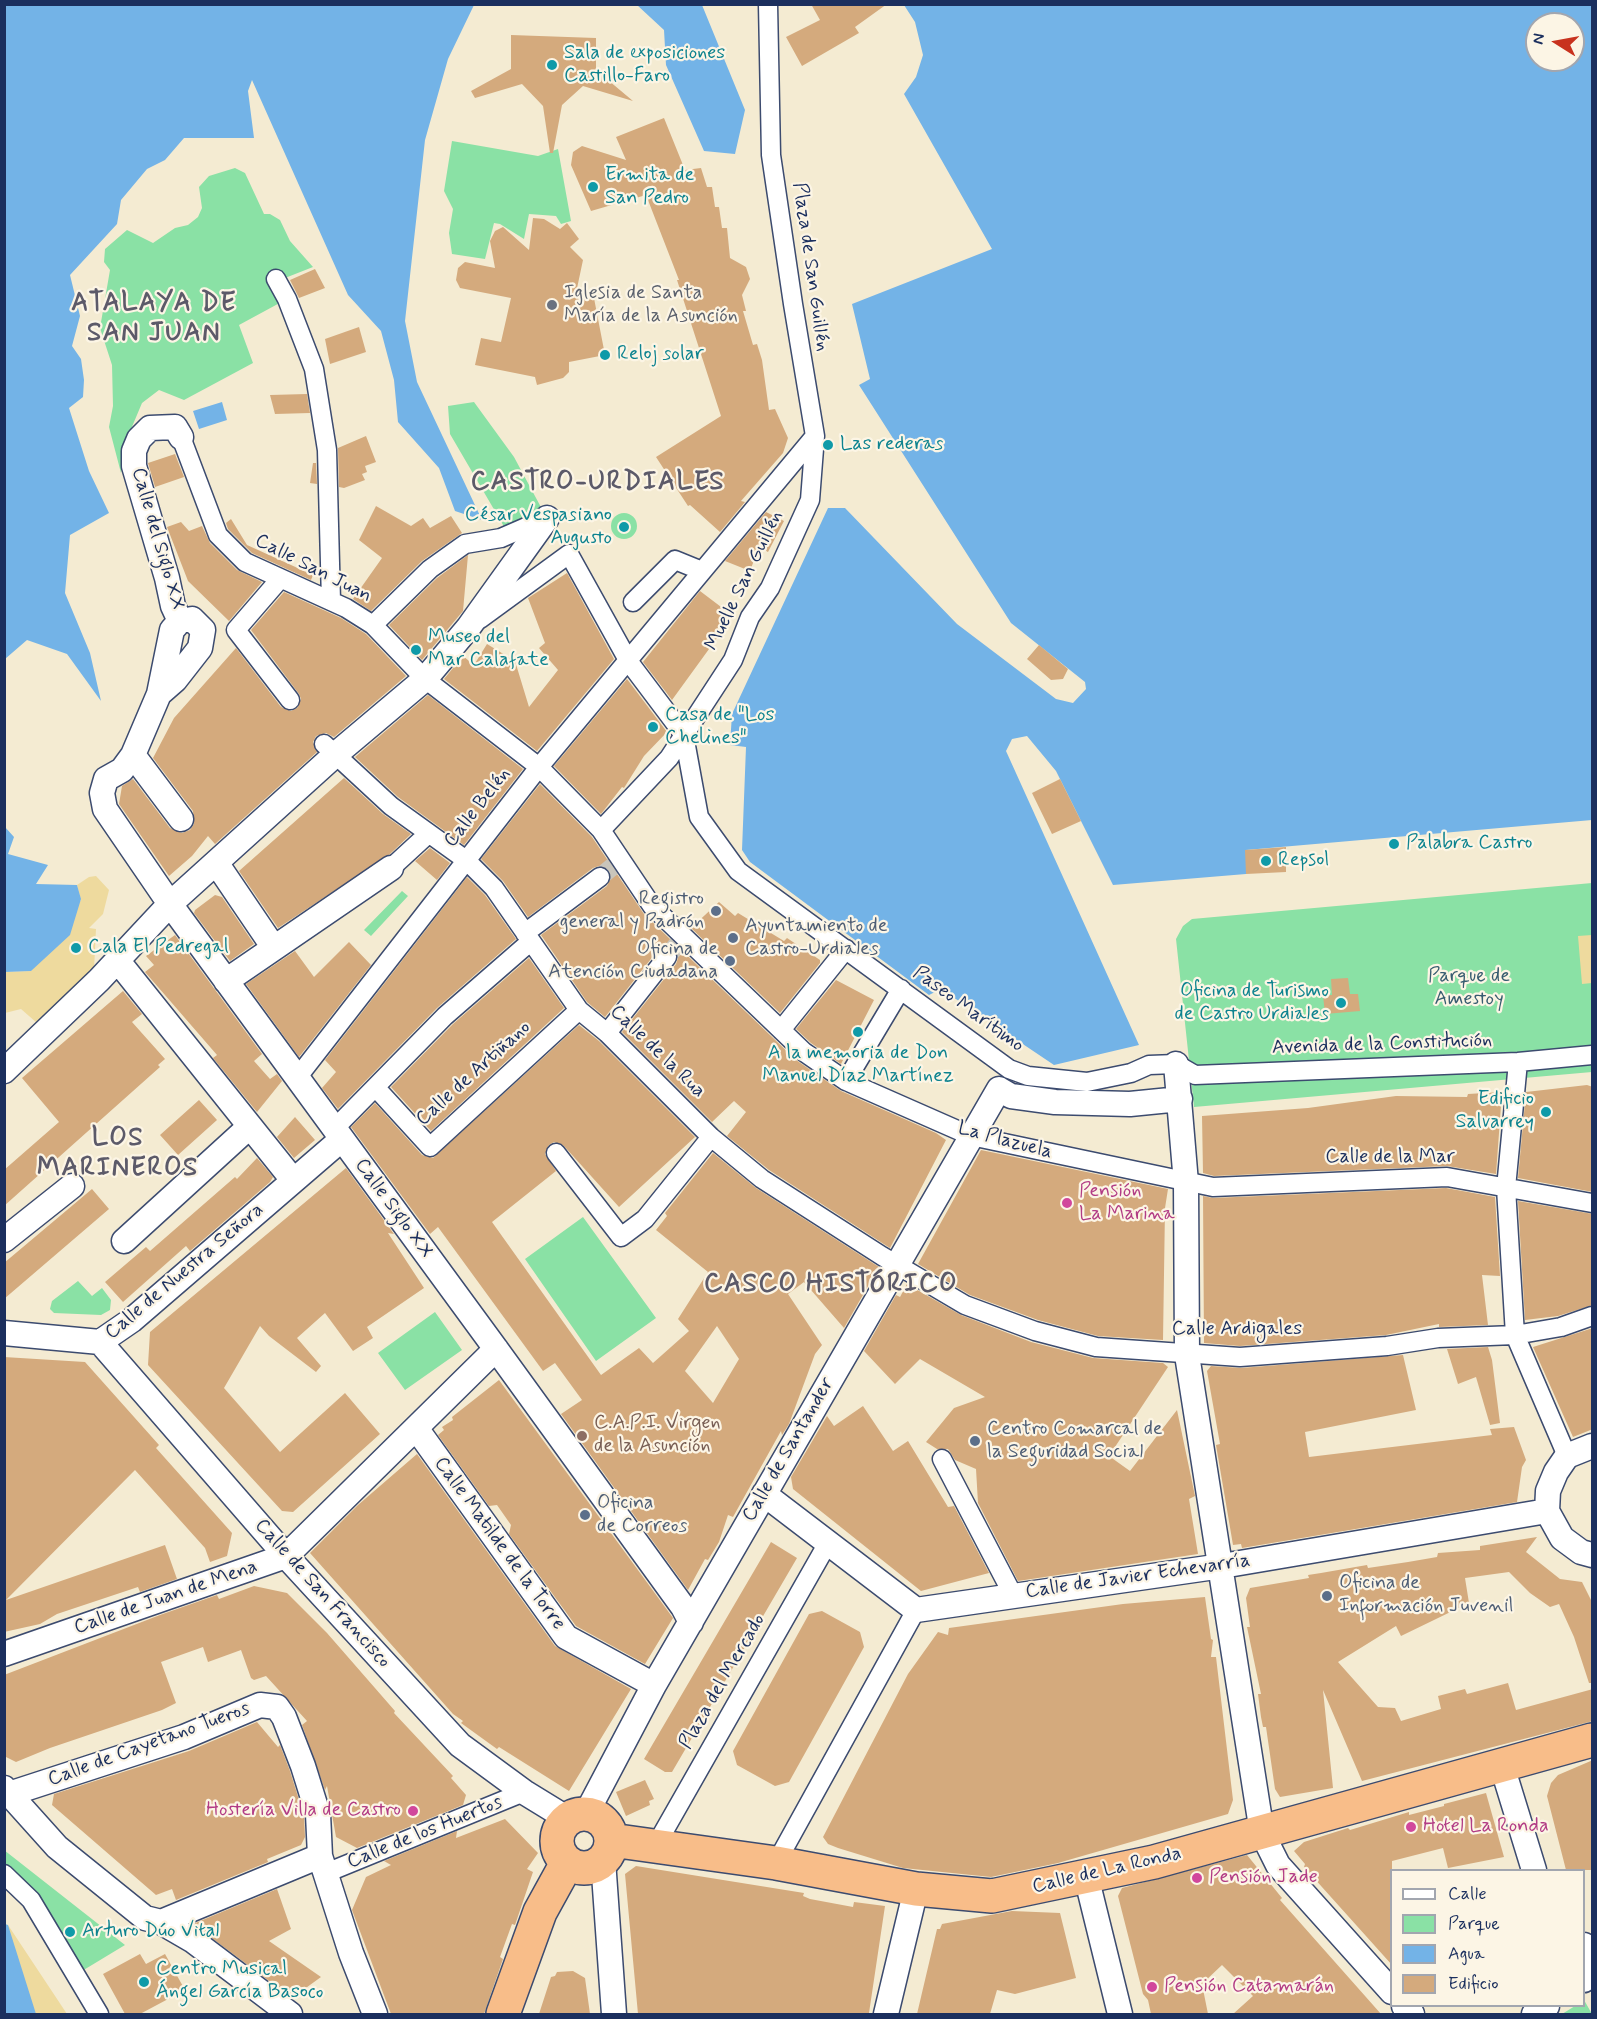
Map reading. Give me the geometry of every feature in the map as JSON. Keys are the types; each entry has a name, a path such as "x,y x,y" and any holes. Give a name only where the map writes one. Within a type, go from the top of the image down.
{"highway":[{"name":"Calle de La Ronda","path":"607,1850 656,1845 776,1863 916,1889 992,1896 1154,1862 1593,1740"},
{"path":"593,1815 606,1825 607,1850 589,1868 567,1863 557,1849 558,1832 577,1816 593,1815"},
{"path":"503,2014 540,1912 567,1863"}],"street":[{"name":"Plaza de San Guillén","path":"768,4 771,155 794,315 816,436"},
{"path":"276,279 287,299 314,369 327,450 331,601"},
{"name":"Calle del Siglo XX","path":"102,793 106,779 122,770 133,754 159,694 192,661 203,639 203,630 199,623 192,619 180,621 173,606 134,466 134,451 139,439 150,428 175,427 181,437"},
{"name":"Calle Belén","path":"297,1078 539,767 816,436"},
{"name":"Muelle San Guillén","path":"601,830 669,758 732,660 750,617 770,588 810,500 816,436"},
{"name":"Calle San Juan","path":"181,437 218,535 245,562 331,601 373,625 425,679 539,767 601,830 619,861 652,906 681,939"},
{"path":"373,625 430,569 465,544 501,538 547,518"},
{"path":"4,1071 117,960 170,904 217,864 330,749 425,679 468,628 547,518"},
{"path":"468,628 568,554 628,662 684,735"},
{"path":"633,602 675,560 702,571"},
{"path":"280,579 236,630 290,700"},
{"name":"Paseo Marítimo","path":"684,735 699,817 738,871 1009,1069 1028,1076 1087,1082 1131,1073 1149,1065 1176,1064"},
{"name":"Calle de la Rua","path":"330,749 391,806 466,860 494,888 579,1010 607,1033 711,1137 762,1179 896,1264"},
{"path":"133,754 181,819"},
{"name":"Calle Siglo XX","path":"102,793 105,809 170,904 496,1349 683,1607 691,1622"},
{"path":"226,981 391,868 428,834"},
{"path":"217,864 274,948"},
{"name":"Calle de Nuestra Señora","path":"4,1334 100,1342 132,1320 293,1180 339,1134 377,1089 445,1016 527,938 600,876"},
{"name":"La Plazuela","path":"681,939 804,1052 846,1081 971,1136 1186,1183"},
{"path":"781,1030 846,949"},
{"path":"607,1033 667,957"},
{"path":"117,960 249,1128 293,1180"},
{"path":"846,1081 901,989"},
{"name":"Calle de Artiñano","path":"377,1089 430,1147 579,1010"},
{"name":"Avenida de la Constitución","path":"1176,1064 1196,1076 1518,1062 1593,1054"},
{"path":"1518,1062 1506,1188 1515,1335 1567,1456"},
{"path":"1176,1064 1186,1183 1187,1355 1222,1566 1262,1833 1278,1865 1390,1990"},
{"name":"Calle de Santander","path":"577,1816 999,1089 1011,1096 1055,1102 1130,1104 1180,1098"},
{"path":"124,1240 249,1128"},
{"path":"555,1153 621,1237 645,1219 711,1137"},
{"name":"Calle de la Mar","path":"1186,1183 1214,1187 1446,1177 1593,1203"},
{"path":"4,1240 72,1186"},
{"name":"Calle Ardigales","path":"896,1264 965,1305 1035,1331 1096,1347 1187,1355 1290,1356 1438,1338 1515,1335 1561,1327 1593,1316"},
{"name":"Calle de San Francisco","path":"100,1342 286,1556 460,1745 524,1792 577,1816"},
{"name":"Calle de Juan de Mena","path":"4,1654 286,1556 496,1349"},
{"name":"Calle Matilde de la Torre","path":"416,1428 566,1637 654,1685"},
{"path":"1593,1446 1567,1456 1556,1472 1548,1491 1547,1511 1562,1538 1581,1552 1593,1555"},
{"path":"942,1459 1013,1595"},
{"path":"764,1494 829,1541 916,1610 776,1863"},
{"name":"Calle de Javier Echevarría","path":"916,1610 1222,1566 1547,1511"},
{"name":"Plaza del Mercado","path":"656,1845 829,1541"},
{"name":"Calle de Cayetano Tueros","path":"7,1791 183,1737 260,1705 268,1704 277,1707 284,1717 303,1766 318,1814 323,1865"},
{"path":"1502,1766 1534,1869"},
{"path":"7,1791 57,1847 145,1918 161,1922 192,1940 290,2014"},
{"name":"Calle de los Huertos","path":"161,1922 524,1792"},
{"path":"607,1850 614,2014"},
{"path":"323,1865 351,1953 375,2014"},
{"path":"4,1874 32,1900 99,2014"},
{"path":"1086,1876 1120,2014"},
{"path":"886,2014 916,1889"}],"green space":[{"path":"452,141 538,156 558,149 571,221 561,224 556,216 529,214 524,239 500,224 494,223 485,259 452,254 449,233 453,209 444,191"},
{"path":"235,168 245,173 264,214 270,214 280,220 290,241 313,267 285,278 287,299 239,325 253,363 184,400 159,390 142,403 126,441 121,473 109,427 113,406 112,365 100,328 110,270 104,262 105,249 127,230 153,243 175,228 188,225 198,217 202,208 199,187 209,176"},
{"path":"474,402 514,457 543,511 506,530 450,434 448,406"},
{"path":"624,513 633,517 637,526 633,535 624,539 615,535 611,526 615,517"},
{"name":"Parque de Amestoy","path":"1592,883 1592,1072 1194,1107 1176,939 1183,926 1192,919"},
{"path":"402,891 408,896 371,936 364,930"},
{"path":"583,1217 656,1318 596,1361 525,1259"},
{"path":"78,1281 92,1296 102,1288 111,1300 110,1310 101,1315 54,1313 50,1309 52,1301"},
{"path":"435,1312 462,1350 405,1390 378,1353"},
{"path":"4,1850 125,1945 82,1971 5,1874"},
{"path":"1585,2002 1592,2014 1562,2014 1573,2007 1585,2007"}],"sand":[{"name":"Cala El Pedregal","path":"96,876 109,890 103,914 89,928 96,929 94,970 37,1023 21,1009 5,1013 4,972 31,971 81,900 77,885 89,877"},
{"path":"1592,935 1592,983 1582,984 1578,936"},
{"path":"8,1925 67,2014 7,2014"}],"water":[{"path":"5,4 474,5 448,59 425,140 405,321 417,382 482,520 455,511 439,468 398,422 394,380 381,331 348,295 252,80 248,91 254,138 184,138 165,160 147,169 121,200 117,224 70,275 80,316 72,346 81,359 84,380 83,397 69,408 89,471 109,513 70,535 65,593 90,653 101,701 67,654 27,640 5,659"},
{"path":"637,5 702,5 745,110 735,154 704,151 666,65 664,30"},
{"path":"904,5 1592,5 1592,820 1246,850 1246,874 1113,885 1056,771 1027,736 1012,739 1006,751 1139,1045 1054,1065 941,989 929,995 750,862 742,850 746,747 730,745 732,714 828,508 845,508 957,624 1056,699 1073,703 1086,689 1085,682 1011,623 859,385 870,379 852,304 992,249 904,94 916,77 923,55 915,22"},
{"path":"222,402 227,420 199,429 193,411"},
{"path":"5,827 14,837 8,854 48,865 36,884 77,885 81,899 70,935 31,971 5,972"},
{"path":"5,1924 8,1925 36,2014 5,2014"}],"building":[{"path":"811,4 887,4 855,27 859,33 802,66 786,37 820,20"},
{"path":"511,35 596,38 596,70 633,101 583,86 562,105 553,153 550,153 543,106 522,84 475,98 471,91 511,69"},
{"path":"664,118 685,170 701,168 707,187 712,187 715,207 719,207 722,228 727,228 730,258 746,267 750,279 742,295 746,311 743,311 753,345 757,344 762,360 769,410 775,409 788,438 783,453 741,501 745,502 720,532 690,505 688,506 656,457 721,416 677,280 679,280 646,195 591,211 571,165 573,152 582,146 626,160 616,137"},
{"name":"Iglesia de Santa María de la Asunción","path":"533,218 544,219 560,229 567,223 579,239 570,247 583,260 576,293 593,293 605,355 569,362 569,372 563,378 537,385 535,377 475,365 481,338 501,342 511,298 460,288 456,280 458,268 465,262 495,268 490,241 495,231 503,227 529,250"},
{"path":"315,269 325,288 299,298 290,280"},
{"path":"359,327 366,352 330,364 325,339"},
{"path":"307,394 310,413 275,414 270,395"},
{"path":"366,436 376,462 365,466 367,472 362,474 365,480 344,488 339,487 338,448"},
{"path":"175,454 184,477 155,487 148,463"},
{"path":"313,463 316,463 317,484 310,483"},
{"path":"376,506 411,526 423,518 430,528 451,516 462,533 422,561 371,611 353,599 382,558 359,540"},
{"path":"766,512 784,521 768,552 759,547 750,571 725,561"},
{"path":"231,519 247,545 313,575 311,580 252,553 228,529 226,523"},
{"path":"181,522 189,531 202,526 210,543 237,570 262,582 229,621 188,581 167,527"},
{"path":"468,555 463,611 422,660 389,625 437,578"},
{"path":"567,573 614,659 537,751 444,679 463,656 474,665 487,644 515,661 529,707 558,670 539,648 545,643 528,598"},
{"path":"700,591 733,616 672,700 643,662"},
{"path":"284,592 341,618 366,634 406,676 334,737 326,733 316,736 313,742 317,752 215,844 208,836 192,856 169,876 119,804 122,786 133,779 170,828 182,833 190,830 194,824 193,811 153,758 174,718 236,648 281,707 291,711 297,708 301,699 299,694 251,630"},
{"path":"1039,645 1068,669 1063,679 1051,680 1027,659"},
{"path":"627,679 667,732 644,756 624,788 622,787 601,814 554,766"},
{"path":"428,695 523,769 464,845 398,797 355,757"},
{"path":"344,778 383,814 411,834 390,854 278,928 239,871"},
{"path":"1060,779 1081,821 1052,834 1032,793"},
{"path":"540,784 592,837 644,914 796,1060 841,1091 936,1133 946,1140 890,1248 769,1170 727,1136 746,1112 734,1101 712,1122 622,1032 676,964 678,958 674,949 668,946 658,950 605,1017 587,1002 541,935 607,886 611,876 609,870 599,866 593,868 528,917 503,881 481,859"},
{"name":"Repsol","path":"1286,847 1286,872 1246,874 1245,850"},
{"path":"430,848 450,863 437,880 415,861"},
{"path":"467,877 485,895 516,939 437,1008 338,1109 322,1088 336,1072 325,1060"},
{"path":"215,895 222,897 254,944 230,961 194,913"},
{"path":"719,902 735,916 738,913 784,941 787,938 820,960 820,963 780,1013 691,928"},
{"path":"175,935 262,1054 254,1061 270,1079 277,1074 282,1081 257,1112 213,1058 217,1055 145,972 154,965 146,956"},
{"path":"349,942 371,965 299,1057 246,984 295,951 314,977"},
{"path":"529,958 564,1008 431,1131 391,1087 453,1024"},
{"name":"Oficina de Turismo de Castro Urdiales","path":"1348,978 1350,994 1358,994 1360,1011 1325,1014 1323,995 1332,995 1331,979"},
{"path":"836,980 874,1000 841,1064 811,1043 796,1029"},
{"path":"123,991 142,1014 132,1022 165,1059 158,1065 160,1067 4,1206 4,1170 59,1122 22,1078"},
{"path":"579,1025 599,1041 695,1137 619,1207 564,1146 554,1142 549,1145 545,1154 556,1171 492,1222 601,1375 639,1348 653,1363 689,1331 678,1319 708,1272 656,1230 667,1216 665,1213 713,1153 756,1188 879,1267 844,1328 804,1282 788,1294 822,1345 815,1354 789,1424 782,1435 781,1431 733,1517 728,1515 719,1542 708,1560 705,1559 688,1590 561,1414 582,1400 555,1363 543,1371 438,1227 430,1234 351,1127 375,1103 422,1155 433,1158","holes":["717,1326 739,1359 713,1403 685,1371"]},
{"path":"1587,1085 1593,1087 1593,1192 1518,1178 1526,1092"},
{"path":"1502,1092 1496,1174 1447,1166 1214,1176 1203,1173 1202,1116 1308,1108 1396,1096 1467,1097 1468,1094"},
{"path":"199,1100 217,1120 178,1155 160,1135"},
{"path":"295,1117 315,1140 294,1158 277,1137"},
{"path":"981,1150 1168,1189 1165,1208 1163,1340 1098,1336 1038,1320 970,1295 918,1264"},
{"path":"257,1158 273,1177 270,1182 190,1251 186,1246 123,1302 105,1282 146,1247 150,1251 235,1177 237,1179"},
{"path":"346,1168 394,1234 388,1233 424,1288 367,1327 373,1338 353,1351 325,1313 297,1338 321,1366 316,1372 269,1336 260,1326 224,1388 280,1452 345,1393 380,1434 293,1512 282,1511 148,1365 150,1332"},
{"path":"1446,1188 1495,1197 1500,1276 1482,1275 1488,1325 1439,1327 1439,1324 1386,1335 1240,1346 1204,1343 1203,1196 1213,1198"},
{"path":"92,1189 109,1209 4,1299 4,1263"},
{"path":"1518,1201 1593,1214 1593,1305 1558,1316 1525,1320"},
{"path":"907,1284 961,1315 1031,1342 1093,1358 1163,1363 1168,1367 1109,1456 1130,1471 1177,1410 1195,1496 1189,1499 1198,1554 1018,1581 978,1503 976,1469 955,1460 948,1449 937,1449 926,1442 954,1408 985,1397 920,1359 895,1384 864,1351 896,1295 900,1297"},
{"path":"1593,1328 1593,1429 1573,1437 1533,1347"},
{"path":"1488,1347 1492,1360 1500,1423 1490,1425 1476,1377 1458,1384 1447,1349"},
{"path":"1403,1355 1416,1410 1305,1432 1309,1457 1492,1435 1490,1429 1514,1427 1526,1460 1522,1467 1517,1502 1242,1548 1241,1544 1233,1545 1216,1445 1220,1444 1207,1371 1211,1366 1241,1368"},
{"path":"4,1357 85,1362 159,1445 156,1448 232,1533 227,1556 210,1562 205,1548 135,1470 6,1600 165,1545 177,1579 140,1592 138,1587 57,1614 40,1624 4,1632"},
{"path":"499,1380 673,1618 645,1664 576,1626 509,1534 511,1525 497,1505 489,1506 438,1435 444,1430 442,1427 453,1420 452,1417"},
{"path":"863,1406 893,1451 908,1441 948,1507 954,1506 989,1573 921,1591 793,1489 791,1477 827,1416 834,1426"},
{"path":"417,1454 555,1646 631,1689 569,1791 499,1747 497,1749 461,1723 463,1721 453,1714 310,1553 358,1505"},
{"path":"1537,1537 1526,1552 1560,1579 1582,1582 1593,1604 1593,1683 1589,1683 1574,1637 1559,1604 1550,1607 1530,1593 1509,1572 1465,1578 1469,1603 1401,1636 1396,1626 1338,1662 1378,1707 1395,1708 1401,1721 1441,1709 1438,1696 1465,1689 1467,1694 1508,1683 1516,1710 1593,1689 1593,1721 1362,1781 1323,1690 1333,1788 1280,1797 1275,1789 1266,1727 1263,1727 1261,1717 1258,1694 1261,1694 1247,1627 1250,1627 1246,1598 1250,1588 1367,1565 1368,1568 1437,1557 1438,1553 1480,1550 1480,1546"},
{"path":"771,1542 797,1558 672,1772 665,1772 644,1759"},
{"path":"254,1586 287,1593 327,1633 395,1711 394,1713 453,1776 451,1778 466,1795 463,1805 357,1848 336,1837 327,1786 325,1790 302,1725 307,1721 266,1676 254,1680 251,1678 241,1650 208,1662 203,1647 161,1662 176,1703 162,1710 16,1762 4,1756 4,1675 160,1615 217,1595 219,1599"},
{"path":"1205,1597 1213,1640 1211,1657 1216,1657 1233,1800 1228,1814 1058,1863 991,1877 903,1868 838,1848 828,1844 823,1837 908,1674 938,1632 948,1635 949,1628 1123,1604"},
{"path":"822,1611 860,1632 864,1647 789,1782 775,1786 737,1765 733,1751 809,1614"},
{"path":"257,1722 278,1747 280,1745 304,1816 305,1837 301,1845 267,1859 268,1862 176,1900 172,1889 156,1895 52,1805 54,1794 189,1751"},
{"path":"1593,1760 1593,1870 1566,1869 1547,1796 1551,1783 1558,1775"},
{"path":"645,1780 654,1799 649,1801 650,1805 626,1816 616,1792"},
{"path":"1486,1793 1504,1857 1448,1868 1443,1848 1392,1861 1392,1869 1390,1869 1390,1963 1304,1867 1305,1864 1294,1851 1304,1842 1348,1828 1350,1830 1409,1812 1409,1815 1444,1806 1444,1804"},
{"path":"505,1819 538,1853 527,1869 533,1872 515,1925 512,1924 500,1957 503,1959 484,2014 391,2014 352,1910 366,1877 391,1865 384,1861 457,1831 456,1838"},
{"path":"1247,1855 1282,1898 1280,1900 1381,2014 1233,2014 1253,1996 1222,1965 1202,1984 1208,2014 1151,2014 1148,2000 1143,1994 1118,1896 1122,1888"},
{"path":"636,1866 804,1893 803,1896 810,1899 853,1907 854,1902 885,1906 869,2013 638,2014 625,1874"},
{"path":"277,1889 291,1929 269,1941 321,1977 292,1998 193,1924"},
{"path":"1012,1911 1060,1913 1076,1978 1015,1994 997,1990 990,2014 917,2014 937,1929 940,1929 942,1924"},
{"name":"Centro Musical Ángel García Basoco","path":"140,1954 146,1964 165,1954 185,1990 140,2014 125,2014 103,1974"},
{"path":"573,1971 585,1978 590,2014 539,2014 551,1977 557,1972"}],"tunnel":[{"path":"600,877 617,863"},
{"path":"667,957 680,941"}],"place":[{"name":"Sala de exposiciones Castillo-Faro","path":"552,65"},
{"name":"Ermita de San Pedro","path":"593,187"},
{"name":"Iglesia de Santa María de la Asunción","path":"552,305"},
{"name":"Reloj solar","path":"605,355"},
{"name":"Las rederas","path":"828,445"},
{"name":"César Vespasiano Augusto","path":"624,527"},
{"name":"Museo del Mar Calafate","path":"416,650"},
{"name":"Casa de \"Los Chelines\"","path":"653,727"},
{"name":"Palabra Castro","path":"1394,844"},
{"name":"Repsol","path":"1266,861"},
{"name":"Registro general y Padrón","path":"716,911"},
{"name":"Ayuntamiento de Castro-Urdiales","path":"733,938"},
{"name":"Cala El Pedregal","path":"76,948"},
{"name":"Oficina de Atención Ciudadana","path":"730,961"},
{"name":"Oficina de Turismo de Castro Urdiales","path":"1341,1003"},
{"name":"A la memoria de Don Manuel Díaz Martínez","path":"858,1032"},
{"name":"Edificio Salvarrey","path":"1546,1112"},
{"name":"Pensión La Marina","path":"1067,1203"},
{"name":"C.A.P.I. Virgen de la Asunción","path":"582,1436"},
{"name":"Centro Comarcal de la Seguridad Social","path":"975,1441"},
{"name":"Oficina de Correos","path":"585,1515"},
{"name":"Oficina de Información Juvenil","path":"1327,1596"},
{"name":"Hostería Villa de Castro","path":"413,1811"},
{"name":"Hotel La Ronda","path":"1411,1827"},
{"name":"Pensión Jade","path":"1197,1878"},
{"name":"Arturo Dúo Vital","path":"70,1932"},
{"name":"Centro Musical Ángel García Basoco","path":"144,1982"},
{"name":"Pensión Catamarán","path":"1152,1987"}],"district":[{"name":"ATALAYA DE SAN JUAN","path":"154,320"},
{"name":"CASTRO-URDIALES","path":"598,484"},
{"name":"LOS MARINEROS","path":"118,1155"},
{"name":"CASCO HISTÓRICO","path":"831,1286"}]}
